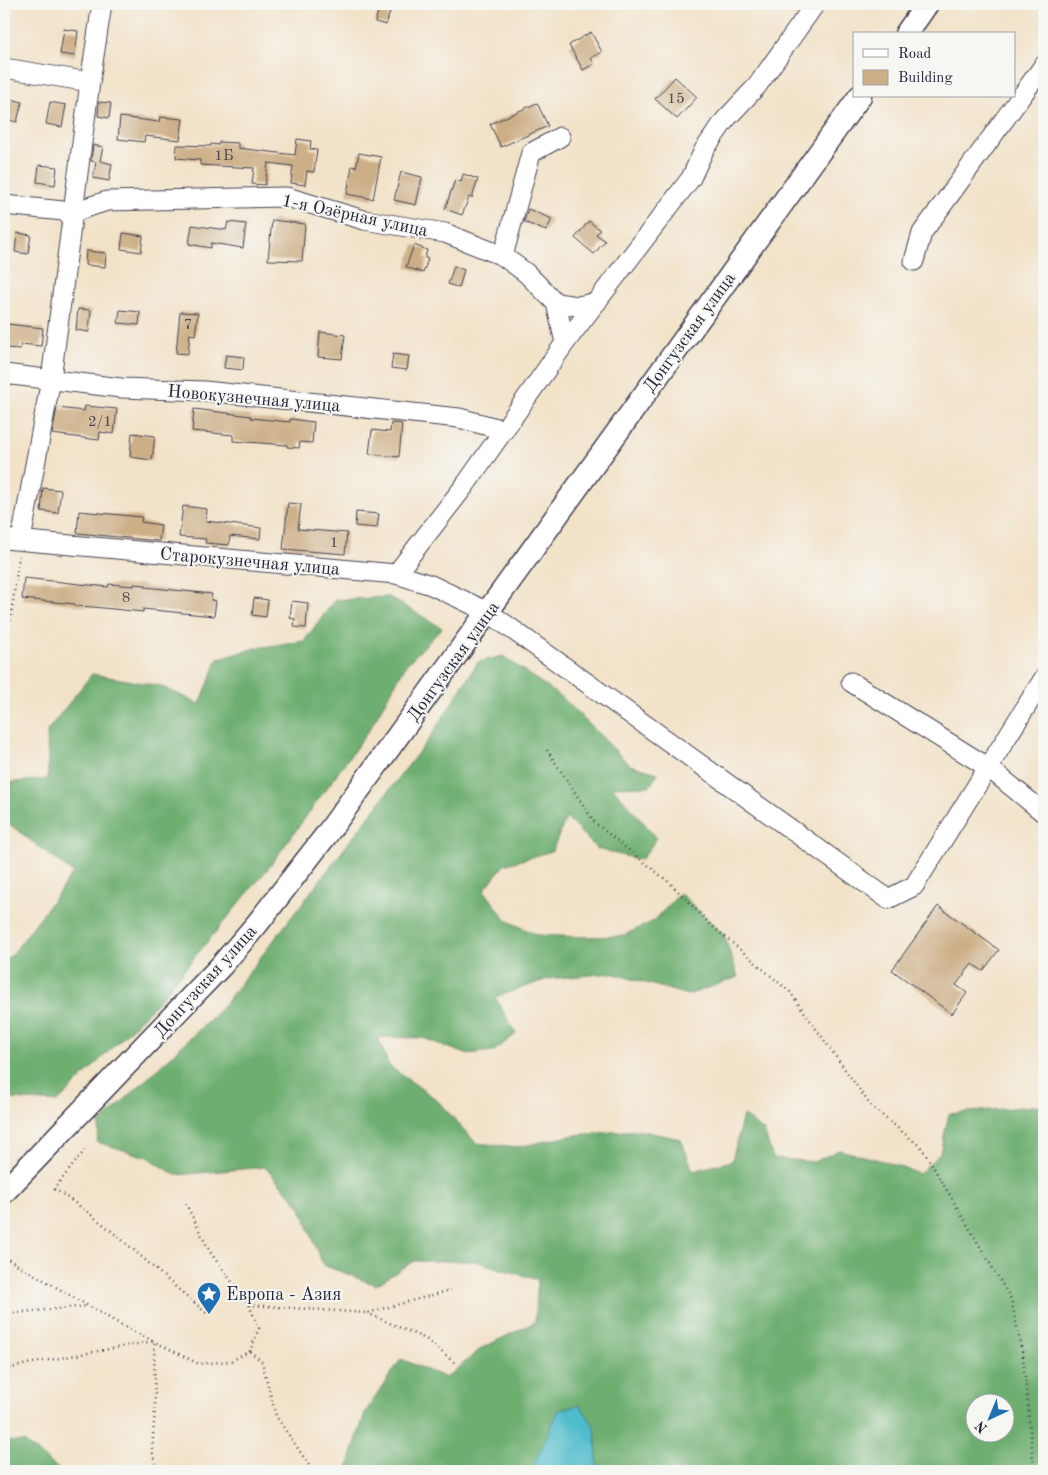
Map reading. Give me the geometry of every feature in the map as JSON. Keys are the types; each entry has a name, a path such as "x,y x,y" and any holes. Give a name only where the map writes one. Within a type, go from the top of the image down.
{"main road":[{"path":"907,32 927,4"},
{"name":"Донгузская улица","path":"4,1192 188,1001 256,924 327,834 859,98"}],"street":[{"path":"13,540 51,379 102,4"},
{"path":"396,574 466,484 565,343 691,178 704,150 726,120 756,86 815,4"},
{"path":"914,261 922,233 1044,65"},
{"path":"4,68 90,82"},
{"path":"503,256 531,153 560,137"},
{"name":"1-я Озёрная улица","path":"4,205 73,212 107,201 287,197 364,220 445,233 503,256 526,273 556,303"},
{"path":"565,343 556,303 578,306 597,302"},
{"name":"Новокузнечная улица","path":"4,374 121,388 205,391 459,418 504,430"},
{"name":"Старокузнечная улица","path":"13,540 396,574 431,585 488,612 888,899 914,886 989,768"},
{"path":"989,768 1044,678"},
{"path":"851,682 989,768 1044,813"}],"path":[{"path":"4,650 8,639 13,540"},
{"path":"547,750 595,823 670,883 710,924 790,992 871,1106 922,1148 1011,1299 1023,1356 1034,1471"},
{"path":"85,1150 54,1188 84,1207 169,1283 209,1315"},
{"path":"4,1257 88,1306 199,1364 232,1361 250,1351 259,1328 249,1305 210,1252 184,1200"},
{"path":"249,1305 367,1313 451,1290"},
{"path":"4,1314 88,1306"},
{"path":"367,1313 426,1339 456,1364"},
{"path":"4,1370 27,1364 154,1342"},
{"path":"154,1342 155,1409 152,1451 158,1471"},
{"path":"250,1351 262,1362 276,1416 313,1471"}],"green space":[{"path":"389,597 442,628 406,665 369,730 270,866 155,1005 58,1102 10,1099 4,1101 4,960 12,955 73,873 4,820 4,783 48,779 47,731 92,674 160,686 200,704 218,659 256,648 304,641 335,600"},
{"path":"503,656 564,699 630,765 658,773 650,786 612,787 657,838 641,860 597,849 566,818 552,851 504,865 484,890 506,920 537,935 582,937 622,936 654,921 680,893 724,935 738,977 688,995 611,973 548,979 495,997 516,1034 494,1051 466,1054 423,1038 378,1037 389,1066 436,1099 476,1143 518,1147 575,1135 637,1130 681,1139 693,1171 732,1161 743,1115 764,1131 773,1158 814,1162 839,1150 887,1162 919,1174 940,1153 949,1114 1044,1105 1044,1471 352,1471 348,1467 365,1413 401,1359 446,1378 482,1348 535,1322 538,1280 475,1261 414,1261 376,1285 323,1265 300,1206 265,1167 176,1175 147,1157 97,1142 100,1123 220,1010 431,736 478,662"},
{"path":"4,1441 24,1442 61,1471 4,1471"}],"water":[{"path":"580,1405 595,1428 598,1471 531,1471 559,1410"}],"building":[{"path":"379,9 390,12 386,25 375,22"},
{"path":"64,29 78,31 75,56 60,54"},
{"path":"591,32 602,52 591,58 594,64 583,70 569,45"},
{"path":"675,77 697,97 677,119 655,99"},
{"path":"4,97 22,102 17,122 4,119"},
{"path":"50,102 66,105 62,127 46,124"},
{"path":"99,102 111,103 109,118 98,116"},
{"path":"537,103 548,126 501,147 490,124"},
{"path":"120,117 159,122 160,117 183,119 180,140 145,136 144,142 118,139"},
{"path":"297,139 311,141 310,149 317,150 314,172 307,171 305,185 291,183 293,166 268,163 265,185 252,184 254,168 200,165 200,160 176,158 177,145 211,146 211,144 219,145 219,142 238,143 238,148 295,155"},
{"path":"93,145 103,147 100,161 112,164 109,181 93,178 96,162 91,161"},
{"path":"359,153 381,157 373,199 347,194 352,166 356,167"},
{"path":"39,165 57,167 55,185 37,182"},
{"path":"401,172 422,177 416,205 394,200"},
{"path":"463,174 478,179 472,198 469,197 462,215 445,209 455,180 461,182"},
{"path":"528,209 552,219 546,231 524,222"},
{"path":"272,220 305,224 302,261 268,260"},
{"path":"589,221 600,230 596,234 605,241 594,254 575,238"},
{"path":"228,222 246,224 243,248 211,243 211,248 189,244 192,225 226,230"},
{"path":"17,233 31,235 28,254 15,252"},
{"path":"123,233 143,236 141,252 121,249"},
{"path":"414,245 427,250 425,258 428,259 423,273 406,267"},
{"path":"86,251 106,253 105,267 85,265"},
{"path":"454,266 464,270 459,288 448,284"},
{"path":"78,309 91,310 89,332 76,330"},
{"path":"120,310 140,312 139,325 118,323"},
{"path":"180,312 198,313 195,335 190,334 188,354 176,353"},
{"path":"7,324 43,328 41,346 21,344 20,349 5,348"},
{"path":"320,332 345,335 342,359 318,357"},
{"path":"393,354 409,356 407,370 391,368"},
{"path":"226,355 244,357 243,370 224,368"},
{"path":"85,406 117,409 114,434 100,432 99,440 52,434 57,408 84,411"},
{"path":"194,409 251,416 251,418 290,422 290,419 314,422 312,443 300,442 299,448 287,447 287,445 233,441 233,435 192,431"},
{"path":"391,423 402,424 399,457 369,454 372,430 390,432"},
{"path":"132,433 155,436 152,460 130,457"},
{"path":"43,488 61,490 58,513 41,511"},
{"path":"288,503 301,504 298,529 347,533 345,554 283,549"},
{"path":"183,506 207,509 206,521 261,528 260,539 230,536 229,545 205,543 206,539 179,537"},
{"path":"79,511 142,517 141,522 161,525 159,541 77,533"},
{"path":"356,512 379,514 377,528 355,526"},
{"path":"24,578 108,587 109,584 146,585 145,587 212,594 211,600 216,601 214,616 143,609 143,612 75,606 75,604 22,599"},
{"path":"254,598 268,600 266,617 252,615"},
{"path":"292,601 308,603 306,628 294,627 295,619 290,618"},
{"path":"938,906 999,950 983,971 972,964 956,985 967,993 952,1014 892,970"}],"place":[{"name":"Европа - Азия","path":"209,1315"}]}
